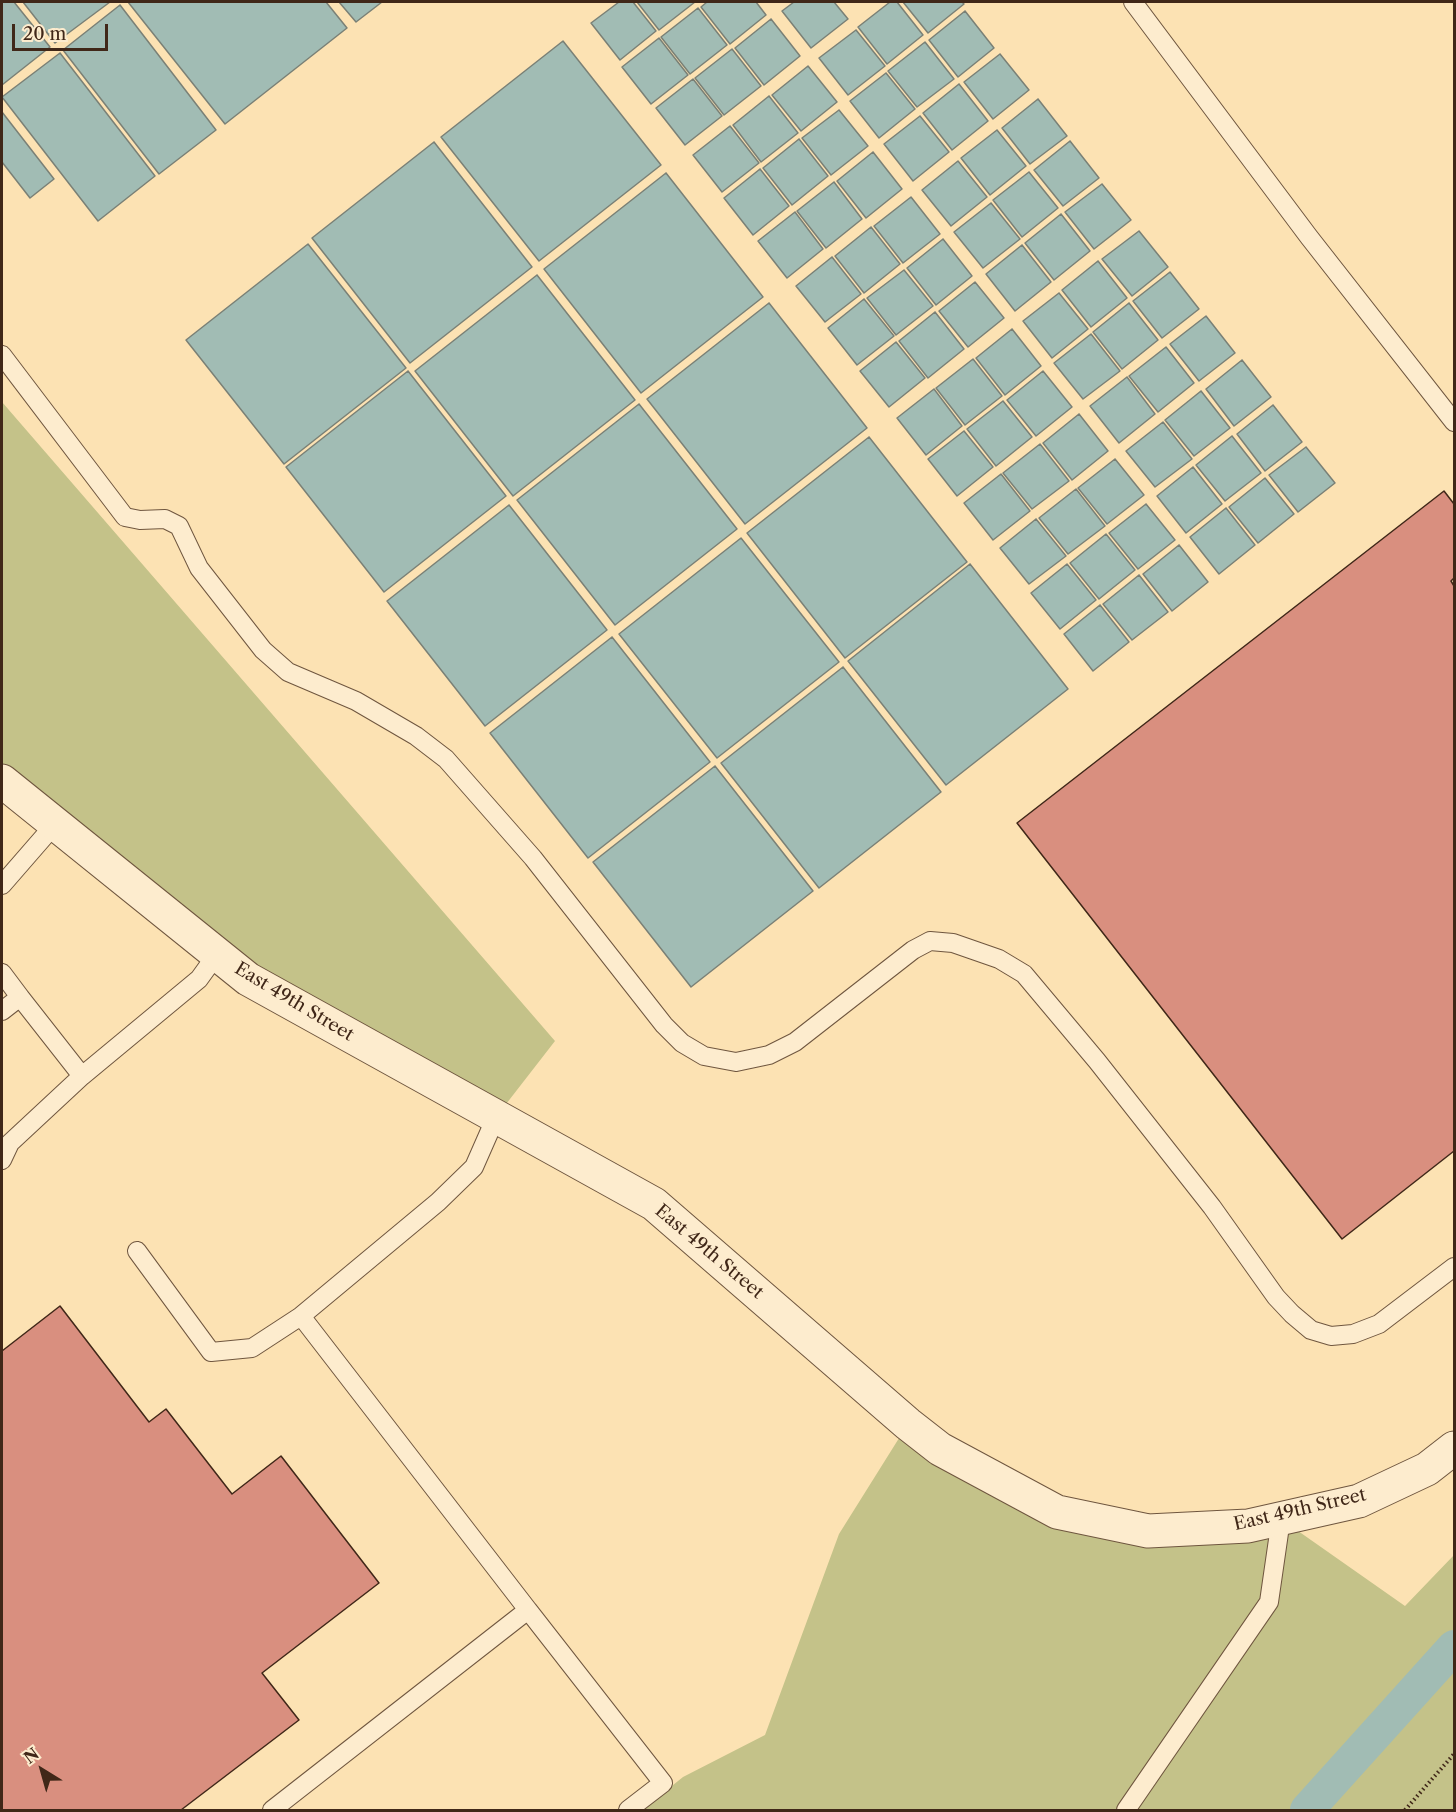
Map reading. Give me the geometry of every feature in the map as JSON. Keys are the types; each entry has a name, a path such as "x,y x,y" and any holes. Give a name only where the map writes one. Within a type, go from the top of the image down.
{"street":[{"name":"East 49th Street","path":"2,781 248,979 654,1204 932,1443 1057,1512 1148,1531 1248,1526 1359,1501 1427,1469 1455,1449"}],"lane":[{"path":"1132,2 1309,237 1455,422"},
{"path":"2,356 125,517 140,520 165,519 179,526 199,568 262,650 288,672 356,701 416,735 446,759 533,858 664,1025 682,1043 704,1056 736,1062 769,1055 795,1041 913,950 930,941 953,943 999,959 1024,974 1097,1061 1212,1207 1276,1296 1311,1330 1330,1336 1353,1334 1379,1324 1455,1267"},
{"path":"2,885 55,824"},
{"path":"2,1160 10,1143 82,1076 199,979 217,954"},
{"path":"2,973 82,1076"},
{"path":"2,1011 20,997"},
{"path":"136,1251 211,1352 252,1348 301,1316 438,1202 474,1167 496,1117"},
{"path":"301,1316 663,1783 628,1810"},
{"path":"1126,1810 1269,1602 1281,1519"},
{"path":"272,1810 528,1610"}],"path":[{"path":"1406,1810 1455,1754"}],"shaded area":[{"path":"2,402 555,1041 496,1117 248,979 2,781"},
{"path":"906,1427 1057,1513 1281,1519 1405,1606 1454,1555 1454,1810 642,1810 683,1777 765,1735 839,1534"}],"water":[{"path":"2,2 14,2 50,47 2,85"},
{"path":"23,2 110,2 55,43"},
{"path":"128,2 326,2 347,28 225,124"},
{"path":"339,2 382,2 356,22"},
{"path":"619,2 633,2 656,31 620,60 591,23"},
{"path":"637,2 695,2 659,30"},
{"path":"707,2 756,2 766,15 730,44 701,7"},
{"path":"794,2 834,2 848,19 811,48 782,11"},
{"path":"890,2 897,2 923,35 887,64 858,27"},
{"path":"903,2 962,2 964,4 928,33"},
{"path":"120,5 216,130 159,174 63,50"},
{"path":"698,8 727,45 690,74 661,37"},
{"path":"965,11 994,48 958,77 929,40"},
{"path":"771,19 800,56 764,85 735,48"},
{"path":"856,30 885,66 848,95 819,58"},
{"path":"659,38 688,75 651,104 622,67"},
{"path":"563,41 661,165 539,261 441,137"},
{"path":"925,42 954,79 917,107 888,71"},
{"path":"732,49 761,86 724,115 695,78"},
{"path":"60,53 155,176 98,221 2,97"},
{"path":"1000,54 1029,90 993,119 964,82"},
{"path":"808,66 837,102 801,131 772,95"},
{"path":"886,73 915,109 879,138 850,101"},
{"path":"693,79 722,116 685,145 656,108"},
{"path":"959,84 988,121 952,150 923,113"},
{"path":"769,96 798,133 761,162 733,125"},
{"path":"1038,99 1067,136 1030,164 1002,128"},
{"path":"839,110 868,146 831,175 802,138"},
{"path":"2,112 54,179 30,198 2,162"},
{"path":"920,116 949,152 913,181 884,144"},
{"path":"730,126 759,163 722,192 693,155"},
{"path":"997,130 1026,166 990,195 961,158"},
{"path":"799,139 828,176 792,205 763,168"},
{"path":"1070,141 1099,178 1063,206 1034,170"},
{"path":"434,142 532,267 410,363 312,238"},
{"path":"873,152 902,189 866,218 837,181"},
{"path":"958,161 987,197 951,226 922,190"},
{"path":"760,169 789,206 753,235 724,198"},
{"path":"1029,172 1058,208 1022,237 993,200"},
{"path":"666,173 763,297 641,393 544,269"},
{"path":"834,182 862,219 826,248 797,211"},
{"path":"1102,184 1131,220 1094,249 1065,212"},
{"path":"911,197 940,234 903,263 874,226"},
{"path":"991,203 1020,239 983,268 954,232"},
{"path":"795,212 823,249 787,278 758,241"},
{"path":"1061,214 1090,251 1054,280 1025,243"},
{"path":"871,227 900,264 864,293 835,256"},
{"path":"1139,231 1168,267 1132,296 1102,259"},
{"path":"943,239 972,276 936,305 907,268"},
{"path":"308,244 406,368 284,464 186,340"},
{"path":"1022,245 1051,282 1015,311 986,274"},
{"path":"832,257 861,294 825,322 796,286"},
{"path":"1098,261 1127,298 1091,327 1062,290"},
{"path":"904,270 933,306 896,335 867,298"},
{"path":"1170,272 1199,309 1162,338 1133,301"},
{"path":"537,275 635,400 513,496 415,371"},
{"path":"975,282 1004,318 968,347 939,311"},
{"path":"1059,293 1088,329 1052,358 1023,321"},
{"path":"864,299 894,336 857,365 828,328"},
{"path":"769,303 867,428 745,524 647,399"},
{"path":"1129,303 1158,340 1122,369 1093,332"},
{"path":"935,312 964,349 928,378 899,341"},
{"path":"1206,316 1235,353 1199,381 1170,344"},
{"path":"1012,329 1041,366 1005,395 976,358"},
{"path":"1091,334 1120,371 1083,399 1054,363"},
{"path":"896,342 925,378 889,407 860,371"},
{"path":"1166,347 1194,383 1158,412 1129,376"},
{"path":"973,359 1002,396 965,425 936,388"},
{"path":"1242,360 1271,397 1234,426 1206,389"},
{"path":"408,371 506,496 384,592 286,467"},
{"path":"1043,371 1072,407 1036,436 1007,400"},
{"path":"1127,377 1155,414 1119,443 1090,406"},
{"path":"934,389 962,426 926,455 897,418"},
{"path":"1201,391 1230,428 1194,456 1165,420"},
{"path":"1003,401 1032,437 996,466 967,429"},
{"path":"639,404 737,529 615,625 517,500"},
{"path":"1273,405 1302,442 1265,471 1237,434"},
{"path":"1079,414 1108,451 1072,480 1043,443"},
{"path":"1163,422 1192,459 1155,487 1126,451"},
{"path":"964,431 993,467 957,496 928,459"},
{"path":"1232,436 1261,473 1225,501 1196,465"},
{"path":"869,437 967,562 845,658 747,533"},
{"path":"1040,444 1069,481 1032,509 1003,473"},
{"path":"1306,447 1335,483 1298,512 1269,475"},
{"path":"1115,459 1144,495 1107,524 1078,488"},
{"path":"1193,467 1222,504 1186,533 1157,496"},
{"path":"1001,474 1030,511 993,540 964,503"},
{"path":"1265,478 1294,514 1258,543 1229,507"},
{"path":"1076,489 1105,526 1068,554 1039,518"},
{"path":"1146,504 1175,540 1138,569 1109,533"},
{"path":"509,505 607,630 485,726 387,601"},
{"path":"1226,508 1255,545 1219,574 1190,537"},
{"path":"1036,519 1066,556 1029,584 1000,548"},
{"path":"1106,534 1135,570 1099,599 1070,563"},
{"path":"741,538 839,662 717,758 619,634"},
{"path":"1179,545 1208,582 1172,611 1143,574"},
{"path":"970,564 1068,689 946,785 848,661"},
{"path":"1067,564 1096,600 1060,629 1031,593"},
{"path":"1139,575 1168,612 1132,640 1103,604"},
{"path":"1100,605 1129,642 1093,671 1064,634"},
{"path":"612,637 710,762 588,858 490,733"},
{"path":"843,667 941,792 819,888 721,763"},
{"path":"715,766 813,891 691,987 593,862"}],"building":[{"path":"1444,491 1454,504 1454,578 1451,581 1454,586 1454,1151 1342,1239 1017,823"},
{"path":"60,1306 149,1422 166,1409 232,1494 281,1456 379,1583 262,1673 299,1720 181,1810 2,1810 2,1351"}],"waterway":[{"path":"1307,1810 1454,1647"}]}
